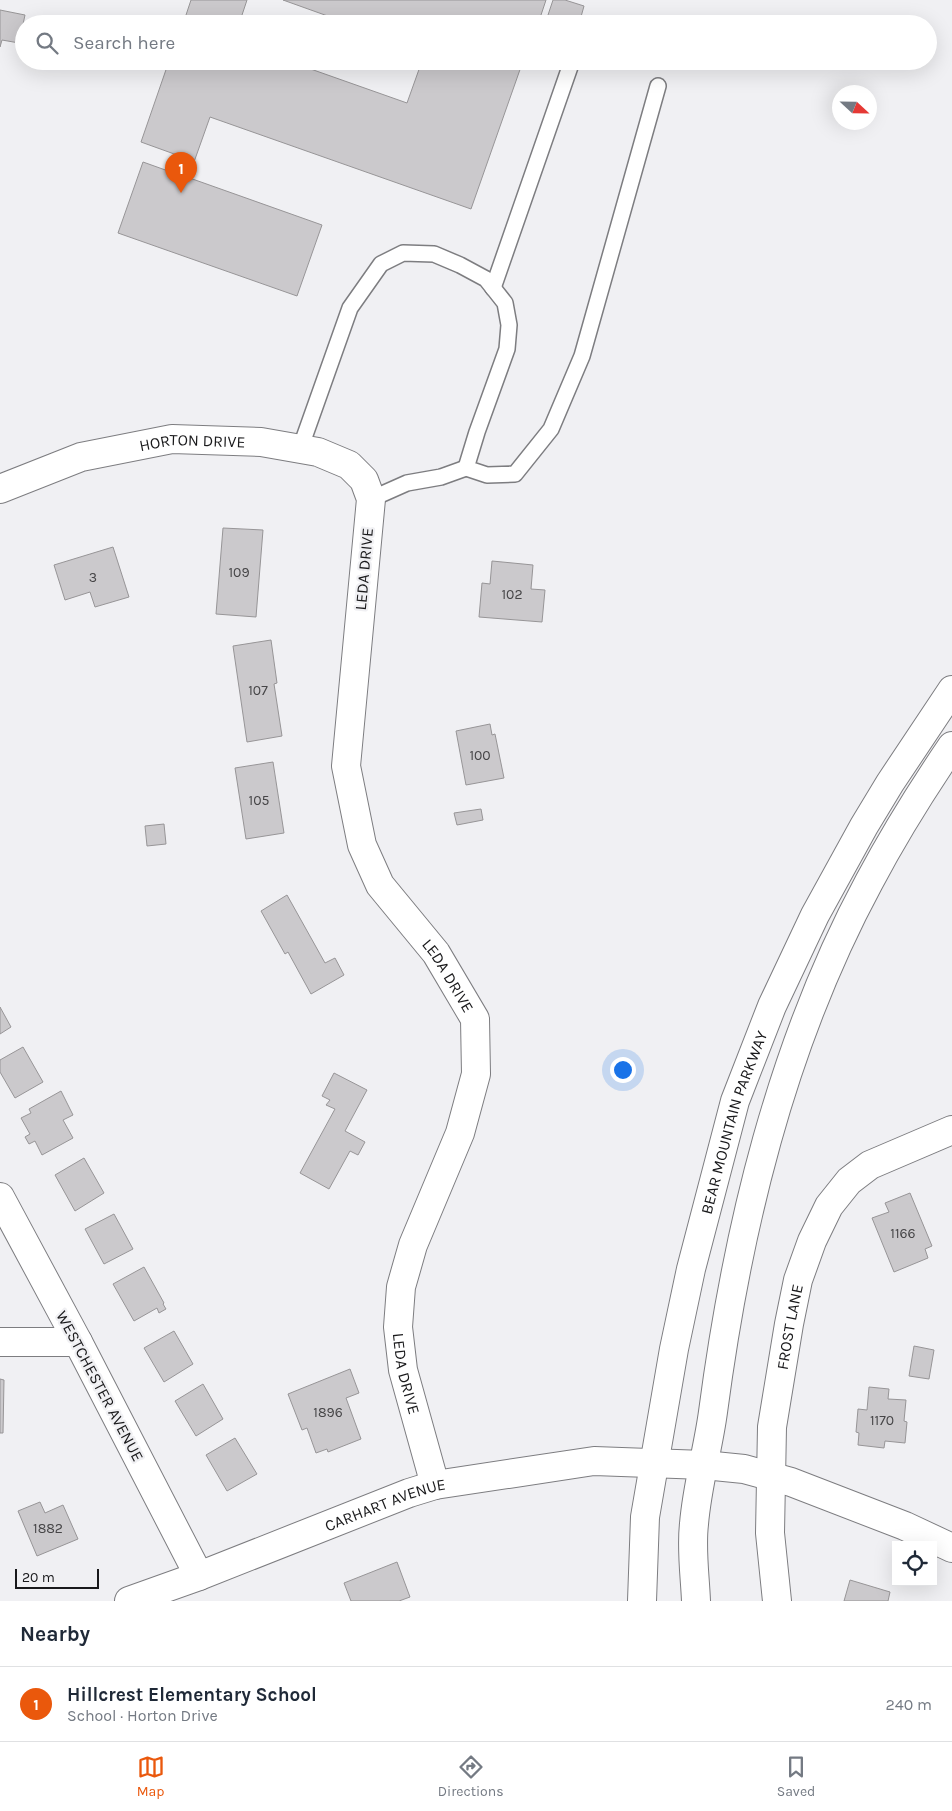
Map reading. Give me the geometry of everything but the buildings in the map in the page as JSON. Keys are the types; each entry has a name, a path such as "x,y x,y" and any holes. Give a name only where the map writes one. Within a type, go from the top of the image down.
{"main road":[{"name":"HORTON DRIVE","path":"0,489 81,457 172,439 261,442 318,452 348,465 364,480 371,499"},
{"name":"LEDA DRIVE","path":"371,499 346,766 362,845 380,885 436,953 475,1019 476,1074 474,1083 460,1133 413,1245 401,1295 398,1327 404,1370 435,1485"},
{"name":"BEAR MOUNTAIN PARKWAY","path":"642,1601 645,1518 674,1349 690,1269 735,1101 793,959 839,871 890,783 952,690"},
{"path":"696,1601 694,1525 728,1310 761,1162 790,1065 838,945 868,884 912,808 952,746"},
{"name":"FROST LANE","path":"777,1601 770,1533 774,1415 798,1280 812,1240 829,1206 849,1181 870,1164 952,1130"},
{"name":"WESTCHESTER AVENUE","path":"0,1197 78,1342 199,1576"},
{"path":"0,1342 78,1342"},
{"name":"CARHART AVENUE","path":"129,1601 199,1576 409,1493 435,1485 594,1461 704,1465 744,1469 797,1484 905,1526 952,1548"}],"lane":[{"path":"493,288 569,70"},
{"path":"371,499 407,483 441,477 466,468 487,475 515,474 551,429 582,356 658,86"},
{"path":"300,449 350,308 381,264 403,252 434,254 486,279 505,303 509,325 507,349 466,468"}],"place":[{"name":"Hillcrest Elementary School","path":"181,193"}]}
